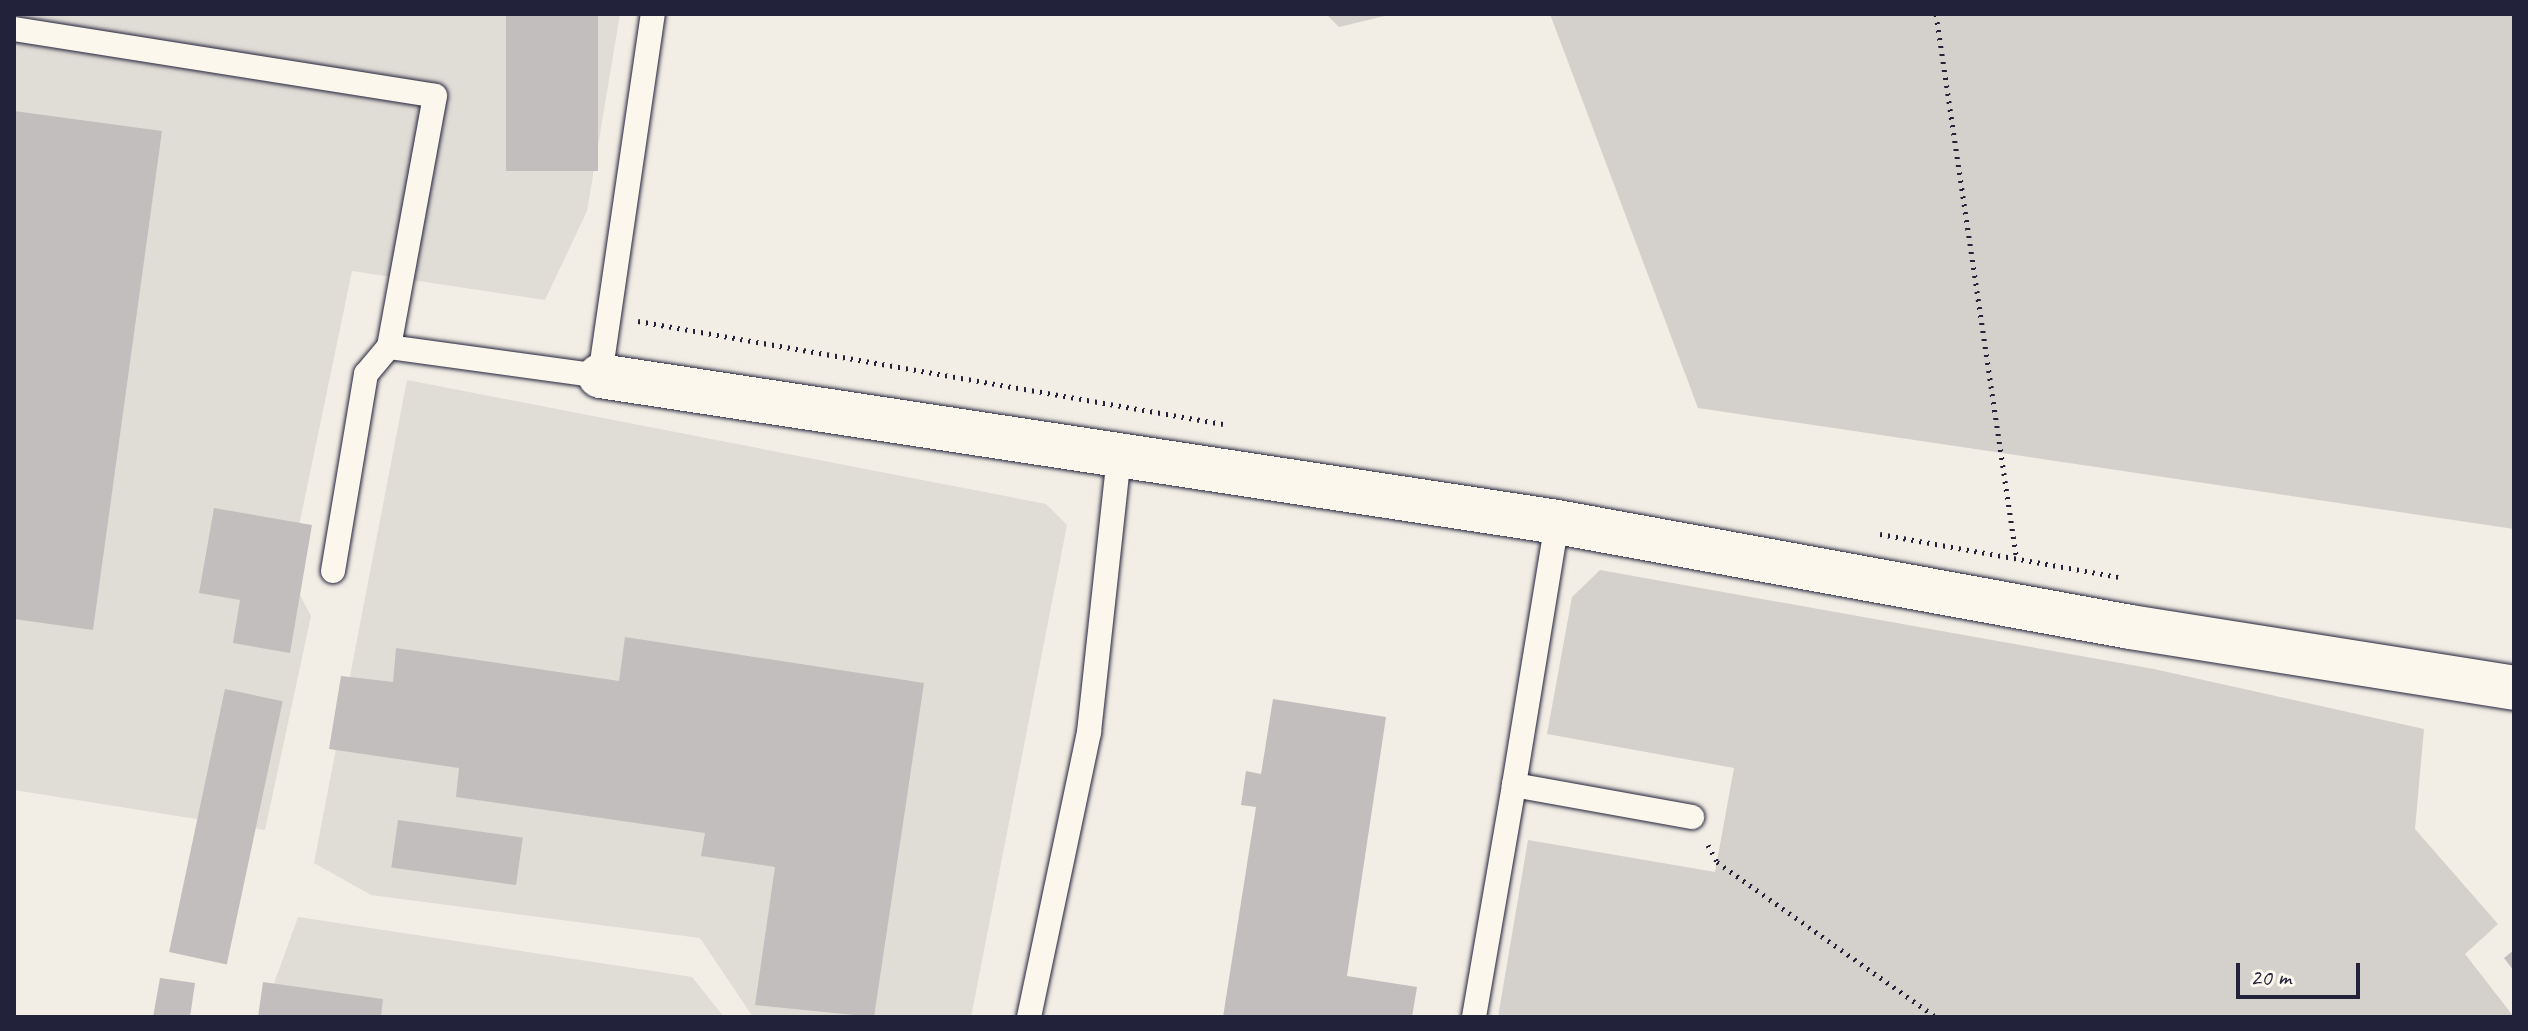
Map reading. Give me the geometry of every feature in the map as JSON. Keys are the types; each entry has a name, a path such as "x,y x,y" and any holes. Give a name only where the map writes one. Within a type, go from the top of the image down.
{"street":[{"path":"600,376 1119,458 1557,522 2130,627 2514,688"}],"lane":[{"path":"389,347 600,376 653,14"},
{"path":"14,29 435,96 389,347 366,374 333,571"},
{"path":"1029,1017 1089,732 1119,458"},
{"path":"1474,1017 1557,522"},
{"path":"1514,785 1692,817"}],"path":[{"path":"1936,14 2016,555"},
{"path":"1692,817 1717,862 1936,1017"}],"shaded area":[{"path":"14,14 620,14 587,211 545,300 352,271 289,574 311,616 265,830 14,790"},
{"path":"1326,14 1393,14 1339,27"},
{"path":"1550,14 2514,14 2514,529 1698,408"},
{"path":"407,380 1046,504 1067,525 971,1017 753,1017 700,938 371,895 314,863"},
{"path":"1600,570 2154,669 2424,729 2415,829 2498,924 2465,954 2514,1017 1498,1017 1528,840 1715,872 1734,768 1547,734 1572,597"},
{"path":"298,917 692,977 724,1017 262,1017"}],"building":[{"path":"506,14 598,14 598,171 506,171"},
{"path":"14,111 162,131 93,630 14,619"},
{"path":"214,508 312,525 290,653 233,643 240,600 199,593"},
{"path":"625,637 924,683 874,1017 755,1005 775,867 701,856 705,833 456,797 459,768 329,749 341,676 393,682 396,648 619,681"},
{"path":"225,689 283,701 227,964 169,952"},
{"path":"1273,699 1386,717 1347,976 1417,987 1412,1017 1223,1017 1256,807 1241,805 1246,771 1261,774"},
{"path":"398,820 523,838 516,885 391,868"},
{"path":"2514,950 2514,971 2504,958"},
{"path":"160,978 195,983 190,1017 153,1017"},
{"path":"263,982 383,999 381,1017 258,1017"}]}
